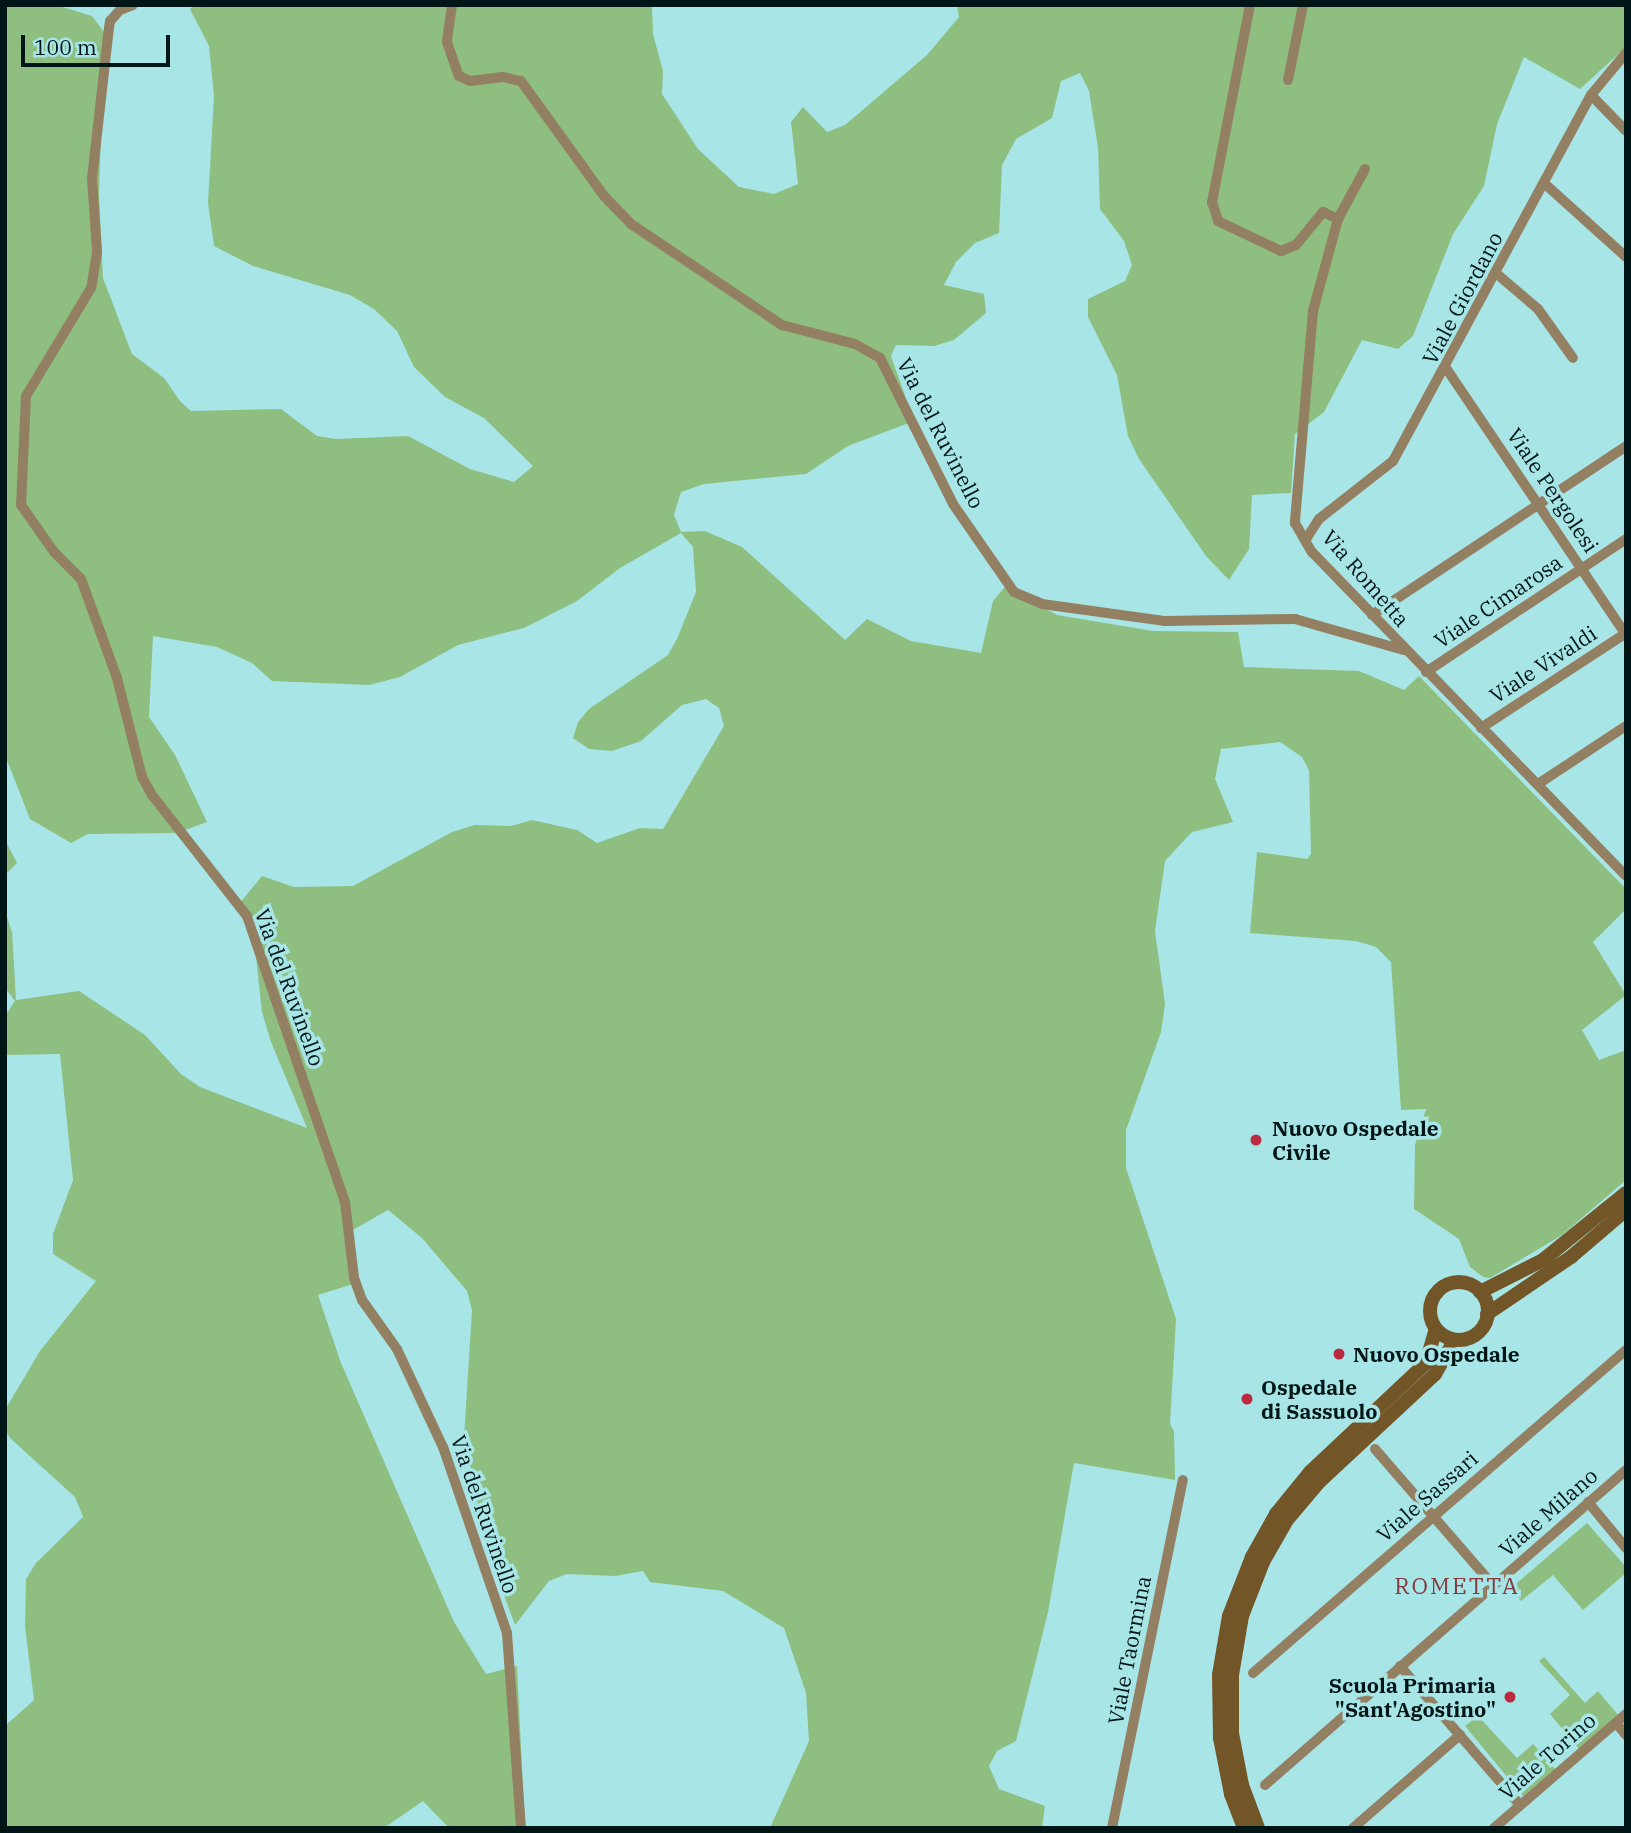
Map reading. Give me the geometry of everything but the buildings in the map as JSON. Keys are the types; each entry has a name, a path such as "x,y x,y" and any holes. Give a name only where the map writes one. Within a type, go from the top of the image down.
{"main road":[{"path":"1480,1292 1543,1260 1626,1192"},
{"path":"1258,1828 1242,1785 1232,1733 1231,1675 1242,1616 1263,1562 1287,1520 1320,1481 1435,1374 1455,1340 1476,1334 1487,1314 1571,1257 1623,1215"},
{"path":"1244,1828 1231,1794 1220,1738 1219,1675 1229,1616 1252,1557 1276,1514 1310,1472 1426,1363 1436,1329 1430,1308 1439,1290 1462,1283 1480,1292 1487,1314"},
{"path":"1436,1329 1455,1340"}],"street":[{"name":"Via del Ruvinello","path":"133,5 120,10 109,29 92,178 97,252 91,288 26,396 21,505 54,552 81,579 152,795 247,916 345,1202 354,1278 362,1300 397,1349 443,1447 507,1633 521,1828"},
{"name":"Via del Ruvinello","path":"452,5 447,43 459,76 470,81 503,77 521,81 604,196 631,224 782,325 855,344 880,358 953,505 1014,592 1042,604 1164,621 1295,619 1404,650"},
{"path":"1250,5 1212,202 1218,221 1280,251 1296,245 1323,212 1338,219"},
{"path":"1288,80 1303,5"},
{"name":"Viale Giordano","path":"1306,539 1319,519 1393,461 1497,274 1591,95 1626,53"},
{"path":"1591,95 1626,131"},
{"name":"Via Rometta","path":"1364,169 1338,219 1310,335 1296,523 1312,552 1404,650 1626,876"},
{"path":"1545,184 1626,257"},
{"path":"1497,274 1538,309 1573,358"},
{"name":"Viale Pergolesi","path":"1446,368 1625,633"},
{"path":"1372,615 1626,446"},
{"name":"Viale Cimarosa","path":"1426,672 1626,539"},
{"name":"Viale Vivaldi","path":"1481,728 1625,633"},
{"path":"1538,784 1626,726"},
{"name":"Viale Sassari","path":"1253,1673 1626,1350"},
{"path":"1375,1449 1493,1585"},
{"name":"Viale Milano","path":"1265,1785 1626,1469"},
{"name":"Viale Taormina","path":"1112,1828 1183,1480"},
{"path":"1588,1502 1626,1548"},
{"path":"1400,1666 1520,1805"},
{"name":"Viale Torino","path":"1494,1828 1626,1714"},
{"path":"1616,1723 1626,1735"},
{"path":"1353,1828 1460,1735"}],"green space":[{"path":"5,5 56,5 92,16 104,32 99,196 103,278 132,354 164,378 180,401 191,411 281,409 317,436 336,439 408,436 470,469 514,482 533,466 484,418 445,397 414,367 397,331 374,309 350,295 253,266 214,246 208,203 214,96 209,46 190,9 195,5 652,5 653,34 663,71 662,94 698,149 739,187 774,194 798,184 791,122 803,107 827,132 845,125 927,55 959,17 957,5 1626,5 1626,47 1580,89 1524,57 1497,124 1484,186 1453,234 1413,336 1398,349 1362,340 1324,412 1295,434 1291,493 1252,495 1249,549 1229,580 1206,556 1139,459 1128,436 1117,375 1088,317 1088,299 1125,281 1132,265 1124,241 1100,209 1098,148 1089,91 1080,73 1061,81 1052,118 1016,139 1002,165 999,233 975,243 956,262 944,285 984,294 986,313 954,340 934,346 896,345 891,356 914,421 848,446 806,474 704,484 681,492 674,515 681,532 705,531 742,547 845,640 867,619 911,641 981,653 993,601 1009,582 1021,596 1057,615 1153,631 1238,632 1244,667 1359,671 1404,690 1419,676 1626,889 1626,909 1593,942 1626,995 1582,1030 1599,1060 1626,1050 1626,1180 1562,1235 1490,1278 1483,1277 1470,1267 1459,1239 1414,1209 1415,1145 1426,1109 1401,1110 1391,962 1376,947 1356,941 1250,933 1257,852 1307,859 1311,854 1309,770 1302,757 1280,742 1221,749 1215,779 1233,822 1192,832 1165,861 1155,931 1165,1004 1161,1032 1126,1130 1126,1168 1176,1319 1170,1424 1174,1431 1175,1480 1074,1463 1048,1612 1016,1741 997,1751 989,1766 999,1789 1045,1806 1042,1828 770,1828 809,1741 806,1693 784,1628 723,1591 650,1582 643,1571 615,1576 567,1574 549,1581 515,1625 464,1487 473,1471 463,1454 472,1310 467,1291 422,1238 388,1210 344,1235 353,1284 318,1295 341,1363 454,1622 486,1674 517,1666 525,1828 449,1828 423,1801 384,1828 5,1828 5,1726 34,1700 25,1626 26,1579 36,1563 83,1517 75,1497 11,1439 5,1430 5,1410 40,1351 96,1281 53,1254 53,1234 73,1180 60,1054 5,1055 5,1016 15,1001 5,988 5,911 12,932 16,1000 79,991 145,1035 181,1074 200,1087 307,1128 271,1042 262,1012 256,957 239,904 262,876 294,887 353,886 452,832 475,825 511,826 532,820 577,830 597,843 640,828 663,829 724,726 719,708 706,699 682,705 641,741 612,751 589,749 573,738 578,722 589,709 668,655 677,639 696,592 693,547 681,533 620,568 577,601 524,628 458,645 400,677 369,685 272,681 252,663 217,647 153,636 149,717 175,755 207,822 177,833 88,834 71,843 30,819 5,755"},
{"path":"5,840 17,863 5,875"},
{"path":"1587,1523 1626,1567 1626,1573 1583,1610 1553,1575 1521,1601 1511,1588"},
{"path":"1544,1657 1585,1703 1598,1691 1619,1716 1579,1749 1550,1714 1570,1695 1539,1661"},
{"path":"1478,1716 1517,1758 1533,1744 1555,1769 1523,1796 1465,1726"}],"place":[{"name":"Nuovo Ospedale Civile","path":"1256,1140"},
{"name":"Nuovo Ospedale","path":"1339,1354"},
{"name":"Ospedale di Sassuolo","path":"1247,1399"},
{"name":"Scuola Primaria \"Sant'Agostino\"","path":"1510,1697"}],"district":[{"name":"ROMETTA","path":"1457,1585"}]}
